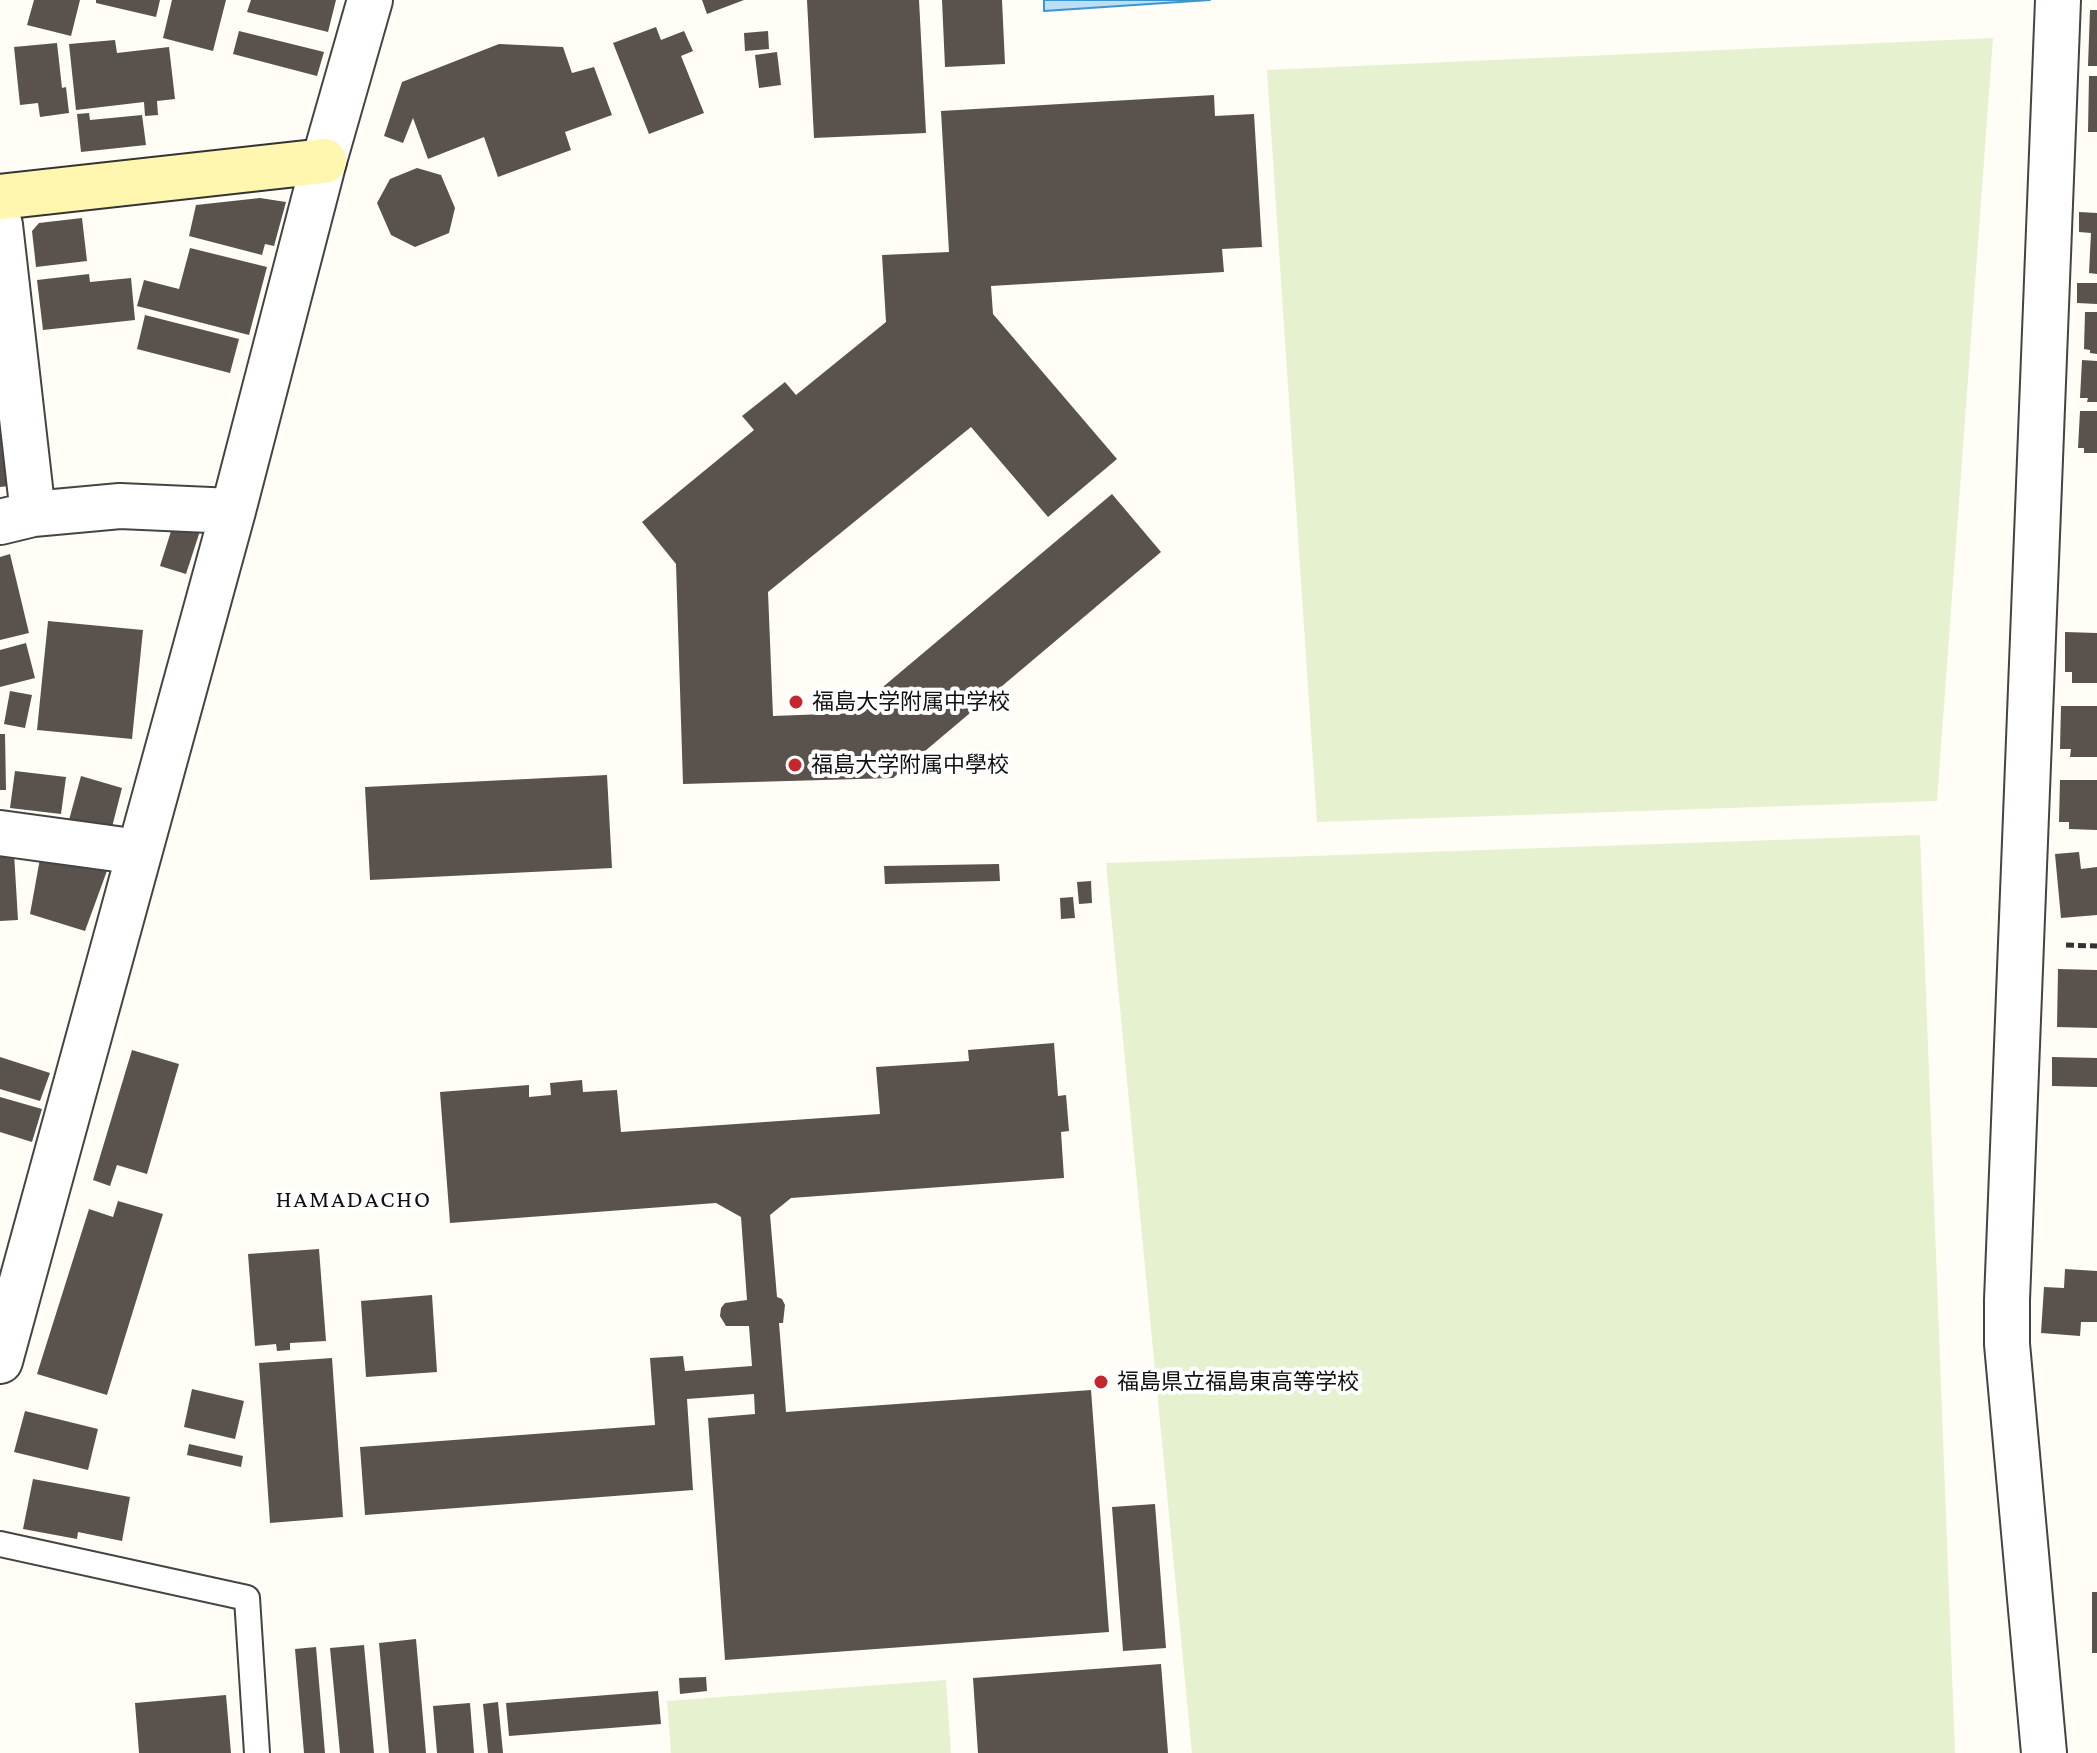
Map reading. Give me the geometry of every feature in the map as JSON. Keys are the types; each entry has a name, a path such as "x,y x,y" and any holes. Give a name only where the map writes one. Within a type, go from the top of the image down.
{"street":[{"path":"0,1361 370,0"},
{"path":"2044,1753 2007,1344 2007,1300 2058,0"},
{"path":"0,197 324,161"},
{"path":"0,225 16,518 120,506 233,511"},
{"path":"0,833 139,852"}],"lane":[{"path":"0,1544 247,1598 257,1753"}],"green space":[{"path":"1993,38 1937,801 1317,822 1267,70"},
{"path":"1920,835 1955,1753 1192,1753 1106,863"},
{"path":"946,1680 951,1753 671,1753 667,1701"}],"water":[{"path":"1044,0 1210,0 1044,11"}],"building":[{"path":"34,0 80,0 71,36 27,25"},
{"path":"96,0 160,0 156,17 96,3"},
{"path":"172,0 226,0 213,51 163,38"},
{"path":"251,0 336,0 328,32 247,12"},
{"path":"702,0 744,0 707,14"},
{"path":"807,0 919,0 926,133 814,138"},
{"path":"942,0 1002,0 1005,64 945,67"},
{"path":"2090,10 2097,10 2097,66 2088,66"},
{"path":"656,27 661,40 684,31 693,51 681,56 704,113 649,134 613,43"},
{"path":"239,31 324,52 317,76 233,54"},
{"path":"768,31 769,49 745,51 744,33"},
{"path":"115,40 117,53 169,47 175,99 157,101 158,115 145,116 144,102 76,110 69,44"},
{"path":"57,43 62,88 66,87 69,113 40,117 38,103 20,105 14,47"},
{"path":"499,44 563,47 572,73 594,67 612,115 565,132 571,150 498,177 484,137 428,159 413,118 403,143 384,136 402,82"},
{"path":"777,52 781,85 759,88 755,55"},
{"path":"2089,76 2097,76 2097,132 2088,132"},
{"path":"1214,95 1215,116 1254,114 1262,247 1222,249 1224,272 991,286 993,314 1117,459 1048,517 971,427 768,592 773,716 852,713 1112,494 1161,552 893,778 683,784 676,564 642,522 754,430 742,416 785,382 796,395 886,322 882,255 949,252 941,111"},
{"path":"89,113 90,120 142,115 146,145 81,152 77,114"},
{"path":"417,168 441,175 455,208 449,233 415,247 391,235 377,203 390,179"},
{"path":"260,198 286,202 274,246 265,244 262,255 189,236 196,205"},
{"path":"2079,212 2097,213 2097,274 2089,273 2091,233 2079,232"},
{"path":"82,218 87,261 36,267 32,231 39,223"},
{"path":"190,248 267,267 249,335 137,306 144,280 179,289"},
{"path":"89,274 90,282 131,278 135,320 43,330 37,280"},
{"path":"2077,283 2097,283 2097,304 2077,303"},
{"path":"2085,312 2097,312 2097,354 2084,349"},
{"path":"145,315 239,339 230,373 137,349"},
{"path":"0,342 10,486 0,487"},
{"path":"2082,360 2097,361 2097,402 2080,398"},
{"path":"2080,411 2097,411 2097,453 2084,453 2084,448 2078,448"},
{"path":"173,525 201,528 186,574 160,566"},
{"path":"10,554 29,633 0,640 0,557"},
{"path":"48,621 143,630 132,739 37,730"},
{"path":"2065,632 2097,633 2097,683 2072,683 2072,672 2065,672"},
{"path":"26,643 35,678 0,687 0,650"},
{"path":"10,691 32,695 25,728 4,724"},
{"path":"2061,706 2097,706 2097,757 2070,757 2071,749 2060,749"},
{"path":"0,734 5,734 6,790 0,790"},
{"path":"15,771 66,777 61,814 10,808"},
{"path":"607,775 612,868 370,880 365,787"},
{"path":"81,776 122,788 111,831 69,820"},
{"path":"2060,780 2097,780 2097,830 2069,829 2069,822 2059,822"},
{"path":"2079,852 2081,869 2097,867 2097,915 2061,918 2055,854"},
{"path":"14,853 18,920 0,921 0,854"},
{"path":"41,853 108,868 85,931 30,914"},
{"path":"999,864 1000,881 885,884 884,866"},
{"path":"1091,881 1092,903 1079,904 1077,882"},
{"path":"1073,897 1075,918 1061,919 1060,898"},
{"path":"2058,969 2097,970 2097,1028 2057,1027"},
{"path":"1054,1043 1058,1096 1066,1095 1069,1131 1061,1132 1064,1178 791,1198 770,1215 777,1297 785,1305 783,1323 779,1323 786,1412 1091,1390 1109,1632 725,1660 708,1418 755,1414 754,1394 687,1399 693,1490 365,1515 360,1447 655,1425 650,1358 683,1356 685,1371 752,1366 749,1326 726,1326 720,1316 725,1303 747,1300 741,1217 716,1203 450,1223 440,1092 529,1085 529,1097 551,1095 550,1083 582,1080 583,1092 617,1090 621,1132 880,1114 876,1067 969,1061 968,1050"},
{"path":"132,1050 179,1064 147,1174 117,1165 110,1186 93,1180"},
{"path":"0,1057 50,1073 40,1101 0,1089"},
{"path":"2052,1057 2097,1058 2097,1087 2052,1086"},
{"path":"0,1097 42,1109 32,1142 0,1132"},
{"path":"118,1201 163,1214 107,1395 37,1374 89,1209 113,1217"},
{"path":"319,1249 326,1341 290,1343 290,1350 277,1351 276,1344 255,1346 248,1254"},
{"path":"2065,1269 2097,1271 2097,1322 2081,1322 2080,1336 2041,1333 2044,1287 2064,1288"},
{"path":"432,1295 437,1372 366,1377 361,1301"},
{"path":"332,1358 343,1517 270,1523 259,1363"},
{"path":"192,1389 244,1401 235,1439 184,1427"},
{"path":"25,1411 98,1429 88,1470 14,1452"},
{"path":"189,1444 243,1456 241,1467 187,1455"},
{"path":"33,1479 130,1497 122,1541 78,1532 77,1539 23,1529"},
{"path":"1155,1504 1166,1648 1123,1651 1112,1507"},
{"path":"2092,1592 2097,1592 2097,1653 2092,1653"},
{"path":"416,1639 426,1753 389,1753 379,1643"},
{"path":"364,1645 374,1753 340,1753 330,1648"},
{"path":"316,1647 325,1753 304,1753 295,1649"},
{"path":"1161,1664 1168,1753 978,1753 973,1678"},
{"path":"706,1677 707,1691 680,1694 679,1678"},
{"path":"658,1691 661,1724 509,1736 506,1703"},
{"path":"226,1695 231,1753 139,1753 135,1703"},
{"path":"498,1702 503,1753 488,1753 483,1704"},
{"path":"470,1703 474,1753 437,1753 433,1706"}],"place":[{"name":"福島大学附属中学校","path":"796,702"},
{"name":"福島大学附属中學校","path":"795,765"},
{"name":"福島県立福島東高等学校","path":"1101,1382"}],"district":[{"name":"HAMADACHO","path":"354,1200"}]}
